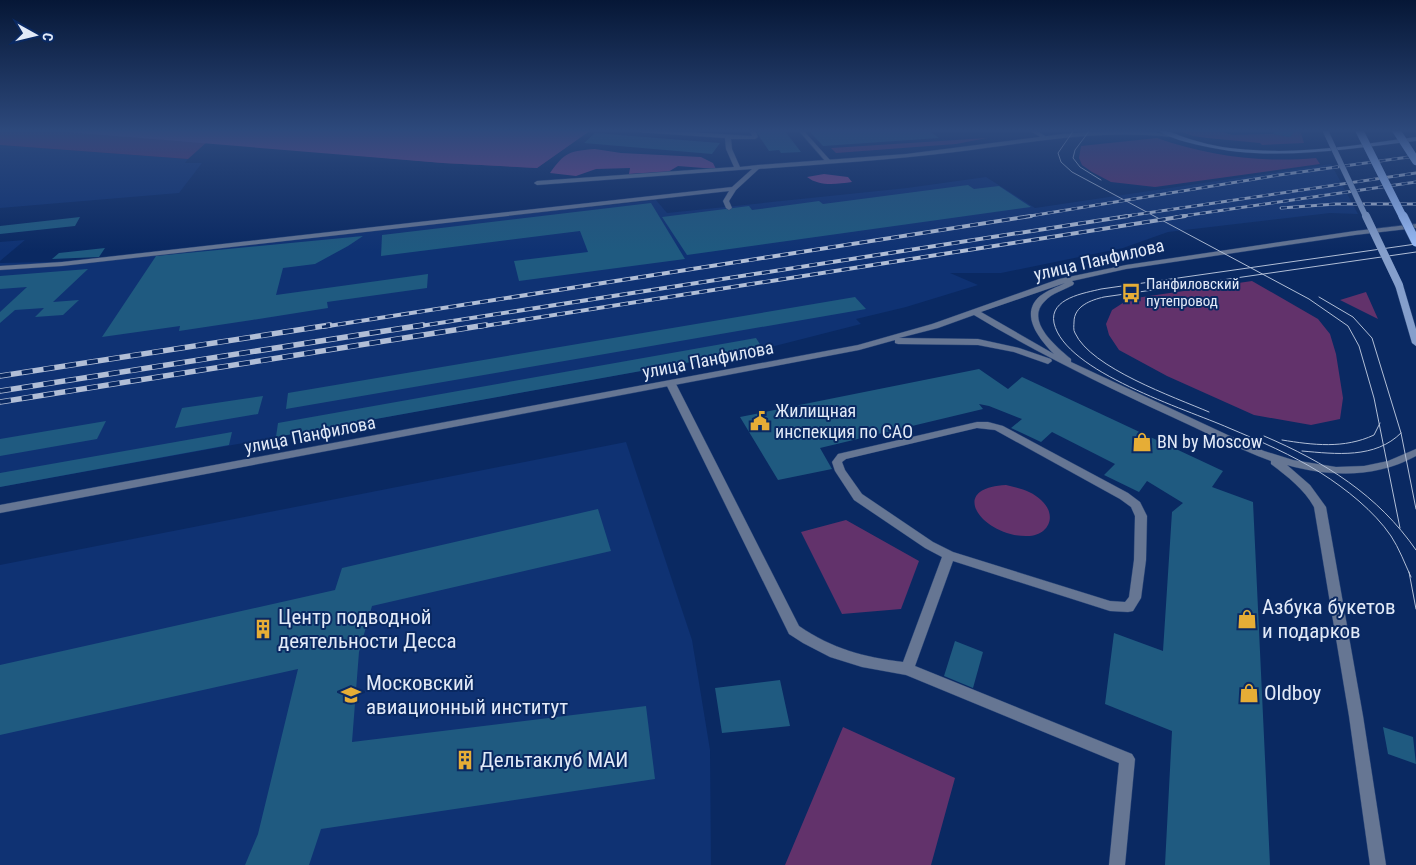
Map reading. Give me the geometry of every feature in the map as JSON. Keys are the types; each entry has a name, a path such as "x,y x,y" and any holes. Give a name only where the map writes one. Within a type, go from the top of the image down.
{"main road":[{"path":"1344,170 1399,285 1416,343"},
{"path":"1380,170 1416,242"}],"street":[{"path":"538,183 718,170"},
{"path":"729,208 726,201 734,188 754,170"},
{"path":"0,268 62,264 734,188"},
{"name":"улица Панфилова","path":"0,509 671,384 885,341 976,312 1062,281 1126,267 1355,232 1416,226"},
{"path":"1080,278 1046,296 1040,302 1036,315 1039,331 1062,356 1082,373"},
{"path":"976,312 1025,343 1082,373 1265,456 1312,468 1352,470 1388,464 1406,458 1416,452"},
{"path":"885,341 958,341 995,344 1082,373"},
{"path":"671,384 794,630 814,645 864,663 907,669 1127,758 1116,865"},
{"path":"977,425 988,425 999,428 1124,496 1136,505 1141,516 1140,560 1135,598 1128,607 1110,606 949,555 929,545 858,497 840,470 837,462 842,456 919,437 977,425"},
{"path":"1265,456 1305,485 1315,497 1320,507 1356,716 1378,865"},
{"path":"907,669 949,555"}],"shaded area":[{"path":"0,170 196,170 179,193 0,208"},
{"path":"552,170 592,170 576,176 550,173"},
{"path":"630,170 671,170 668,172 629,174"},
{"path":"1090,170 1274,170 1155,187 1111,182"},
{"path":"1288,170 1334,170 1358,214 1330,213 1168,232 1123,248 1001,273 950,273 978,285 906,307 856,319 861,324 763,349 0,487 0,263 94,261 656,200 667,213 907,188 986,177 1035,208"},
{"path":"824,174 848,177 852,182 823,184 807,177"},
{"path":"25,240 0,261 0,242"},
{"path":"1252,281 1318,319 1330,334 1336,354 1343,398 1340,419 1311,425 1254,415 1167,376 1119,350 1109,335 1106,324 1112,310 1129,299"},
{"path":"1366,292 1378,319 1340,300"},
{"name":"Московский авиационный институт","path":"626,442 692,640 710,750 711,865 0,865 0,565"},
{"path":"1006,485 1029,492 1041,500 1049,512 1049,524 1046,529 1035,535 1011,534 997,529 985,521 974,503 978,494 988,488"},
{"path":"846,520 919,561 901,609 842,614 801,532"},
{"path":"843,727 955,778 931,865 785,865"}],"building":[{"path":"968,185 974,189 999,186 1031,207 687,255 662,217 749,206 752,210 819,201 823,204"},
{"path":"651,203 685,259 519,281 514,261 588,252 580,231 381,256 382,235"},
{"path":"80,217 75,226 0,234 0,226"},
{"path":"363,236 315,264 283,268 276,295 428,274 427,288 327,302 328,308 252,320 179,331 180,326 102,337 156,256"},
{"path":"105,248 99,257 52,259 59,253"},
{"path":"88,269 53,302 79,300 63,315 35,317 44,308 15,310 0,323 0,312 27,287 0,289 0,276"},
{"path":"855,297 866,309 286,409 288,393"},
{"path":"756,338 763,349 276,437 278,423"},
{"path":"979,369 1008,389 1022,377 1223,471 1212,487 1253,502 1270,865 1165,865 1172,731 1105,704 1114,633 1163,651 1172,512 1183,503 1147,481 1139,492 1104,475 1115,464 1052,432 1041,442 1011,428 1022,419 979,404 983,409 820,448 832,469 778,480 740,417"},
{"path":"263,396 258,414 175,428 182,408"},
{"path":"106,421 97,439 0,456 0,439"},
{"path":"232,432 229,445 0,487 0,473"},
{"path":"598,509 611,551 372,606 359,652 352,742 646,706 655,779 321,829 309,865 245,865 258,834 298,669 0,735 0,665 335,590 342,568"},
{"path":"955,641 983,652 973,688 944,676"},
{"path":"780,680 790,726 722,733 715,688"},
{"path":"1383,727 1413,737 1416,764 1388,754"}],"tram line":[{"path":"1070,170 1250,268"},
{"path":"1085,170 1101,180"},
{"path":"1250,268 1416,244"},
{"path":"1263,274 1416,252"},
{"path":"1250,268 1263,274"},
{"path":"1250,268 1101,289 1078,295 1062,302 1054,315 1054,323 1063,341 1080,357 1103,373 1130,387 1276,449 1310,466 1340,486 1368,509 1384,527 1397,546 1409,573"},
{"path":"1209,412 1155,390 1098,358 1084,346 1074,332 1075,316 1084,305 1104,297 1263,274"},
{"path":"1263,274 1309,299 1348,326 1359,346 1374,398 1379,424"},
{"path":"1319,297 1353,317 1372,338 1401,433"},
{"path":"1282,440 1328,445 1340,444 1374,435 1379,424"},
{"path":"1379,424 1383,445"},
{"path":"1383,445 1401,433"},
{"path":"1401,433 1416,509"},
{"path":"1264,436 1308,457 1349,482 1385,513 1416,550"},
{"path":"1302,451 1354,453 1367,451 1383,445"},
{"path":"1383,445 1400,528"},
{"path":"1409,573 1411,577"},
{"path":"1409,573 1416,609"}],"railway":[{"path":"1024,217 1312,170"},
{"path":"1120,217 1416,173"},
{"path":"1176,217 1416,182"},
{"path":"1281,208 1336,204 1416,204"},
{"path":"322,327 1031,216"},
{"path":"414,327 1128,216"},
{"path":"478,327 1185,216"},
{"path":"0,376 330,325"},
{"path":"0,391 423,325"},
{"path":"0,402 486,325"}],"place":[{"name":"Панфиловский путепровод","path":"1131,293"},
{"name":"Жилищная инспекция по САО","path":"760,421"},
{"name":"BN by Moscow","path":"1142,442"},
{"name":"Азбука букетов и подарков","path":"1247,619"},
{"name":"Центр подводной деятельности Десса","path":"263,629"},
{"name":"Oldboy","path":"1249,693"},
{"name":"Московский авиационный институт","path":"351,695"},
{"name":"Дельтаклуб МАИ","path":"465,760"}]}
